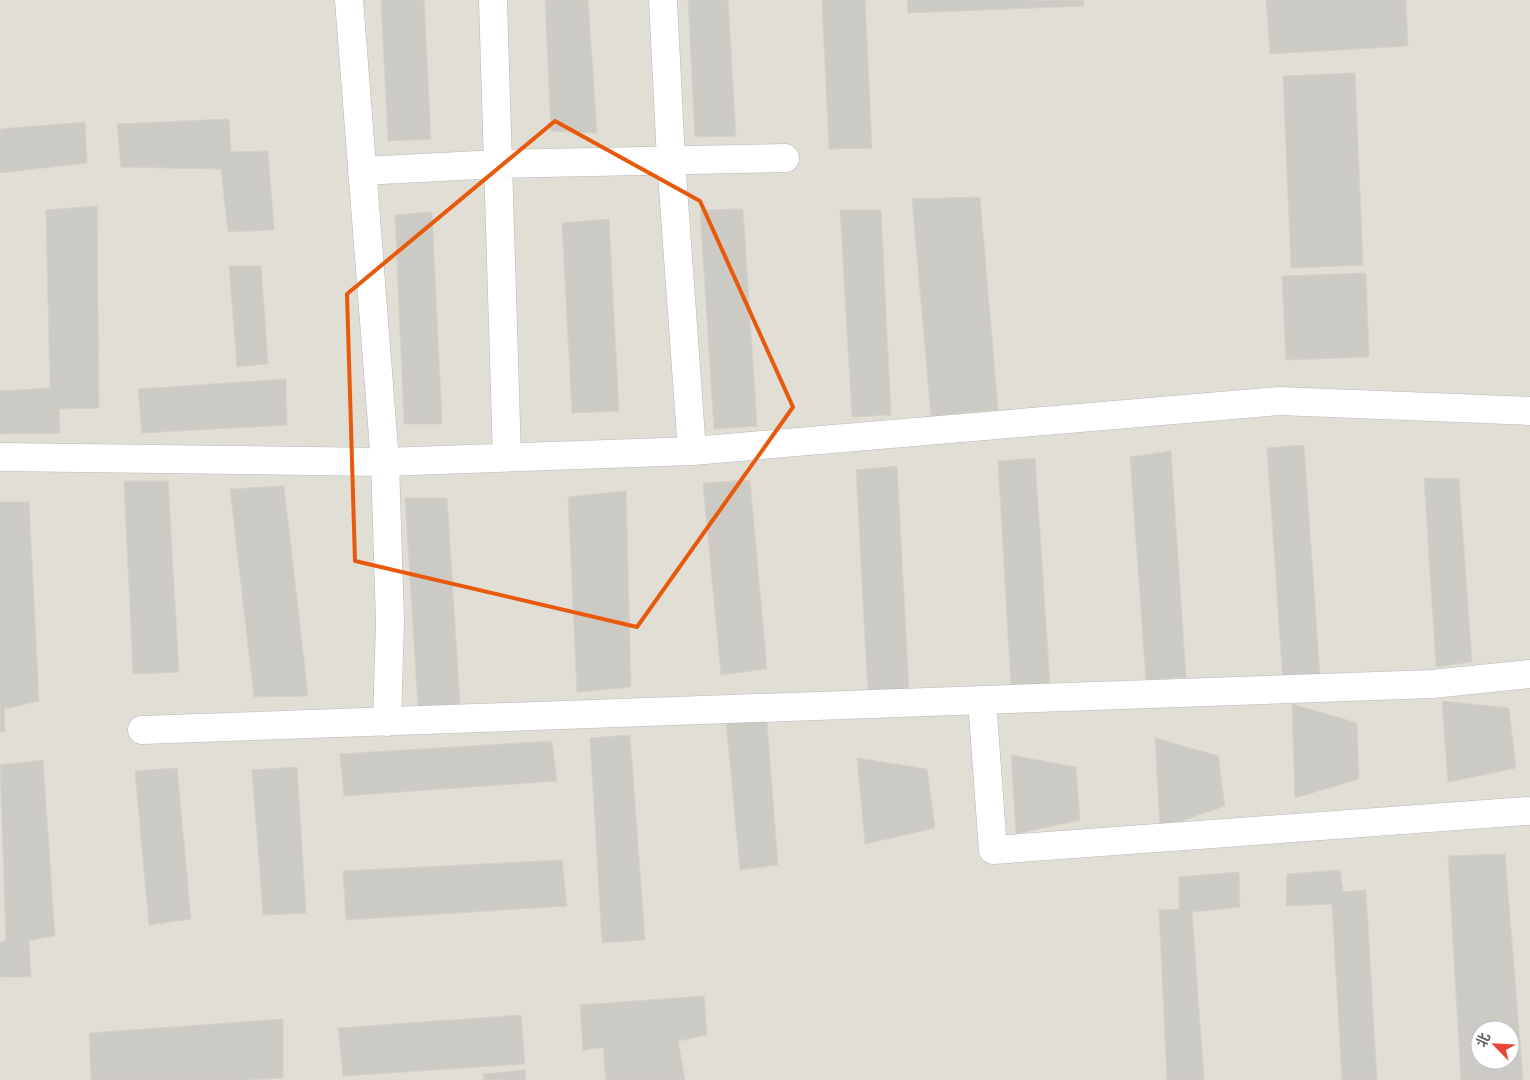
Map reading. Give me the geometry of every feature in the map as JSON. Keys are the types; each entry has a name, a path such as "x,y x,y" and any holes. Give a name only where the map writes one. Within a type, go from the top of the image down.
{"street":[{"path":"349,0 385,462 390,622 387,722"},
{"path":"493,0 507,457"},
{"path":"663,0 671,160 692,451"},
{"path":"362,171 498,164 785,158"},
{"path":"0,457 385,462 692,451 1279,401 1530,411"},
{"path":"142,730 1432,684 1530,674"},
{"path":"982,700 993,850 1528,811"}],"highlighted area":[{"path":"555,121 700,201 793,407 637,627 355,561 347,294"}],"shaded area":[{"path":"0,0 1530,0 1530,1080 0,1080"}],"building":[{"path":"381,0 424,0 431,139 388,141"},
{"path":"545,0 588,0 597,133 551,131"},
{"path":"688,0 728,0 736,136 695,137"},
{"path":"822,0 865,0 872,148 829,149"},
{"path":"907,0 1083,0 1084,6 908,13"},
{"path":"1266,0 1406,0 1408,46 1270,54"},
{"path":"1355,73 1363,265 1291,268 1283,76"},
{"path":"229,119 231,152 268,151 274,230 228,232 221,169 121,167 117,124"},
{"path":"85,122 87,163 0,173 0,129"},
{"path":"980,197 998,410 931,416 912,199"},
{"path":"97,206 99,408 59,409 60,433 0,434 0,391 50,388 46,210"},
{"path":"743,209 757,426 714,429 700,210"},
{"path":"840,210 881,210 891,415 852,417"},
{"path":"432,212 442,424 404,424 395,215"},
{"path":"609,219 619,411 572,413 562,223"},
{"path":"229,266 261,266 268,364 237,367"},
{"path":"1366,273 1369,357 1286,360 1282,276"},
{"path":"286,379 287,425 142,433 138,389"},
{"path":"1304,445 1320,676 1283,683 1267,448"},
{"path":"1171,451 1186,677 1146,680 1130,457"},
{"path":"1035,458 1050,684 1011,687 998,461"},
{"path":"897,466 909,691 868,695 856,470"},
{"path":"1424,478 1459,479 1472,662 1436,667"},
{"path":"750,480 767,669 721,675 703,483"},
{"path":"124,481 168,481 179,672 133,674"},
{"path":"284,486 308,696 254,697 230,489"},
{"path":"626,491 631,687 577,692 568,497"},
{"path":"405,498 447,498 460,705 418,707"},
{"path":"0,502 29,502 39,701 4,709 5,732 0,732"},
{"path":"1442,701 1509,708 1516,768 1448,782"},
{"path":"1292,704 1357,723 1359,779 1295,798"},
{"path":"766,709 778,865 740,870 725,710"},
{"path":"630,735 645,940 602,943 590,738"},
{"path":"1155,738 1218,756 1225,806 1160,828"},
{"path":"552,741 557,781 344,796 340,754"},
{"path":"1011,755 1076,767 1080,820 1016,834"},
{"path":"857,758 927,769 935,828 865,844"},
{"path":"43,760 55,936 29,940 31,977 0,977 0,942 6,941 0,765"},
{"path":"297,767 306,913 263,915 252,770"},
{"path":"177,768 191,919 149,925 135,771"},
{"path":"1505,854 1518,1020 1470,1020 1470,1070 1520,1070 1520,1042 1523,1080 1461,1080 1448,856"},
{"path":"562,860 567,906 346,920 343,871"},
{"path":"1340,870 1343,892 1366,890 1377,1080 1342,1080 1332,904 1286,906 1287,874"},
{"path":"1239,872 1240,907 1192,912 1204,1080 1167,1080 1159,910 1179,909 1179,877"},
{"path":"704,996 707,1035 678,1041 685,1080 606,1080 603,1047 583,1050 580,1005"},
{"path":"521,1015 525,1064 343,1076 338,1028"},
{"path":"283,1019 283,1078 246,1080 91,1080 89,1033"},
{"path":"525,1070 526,1080 484,1080 483,1074"}]}
